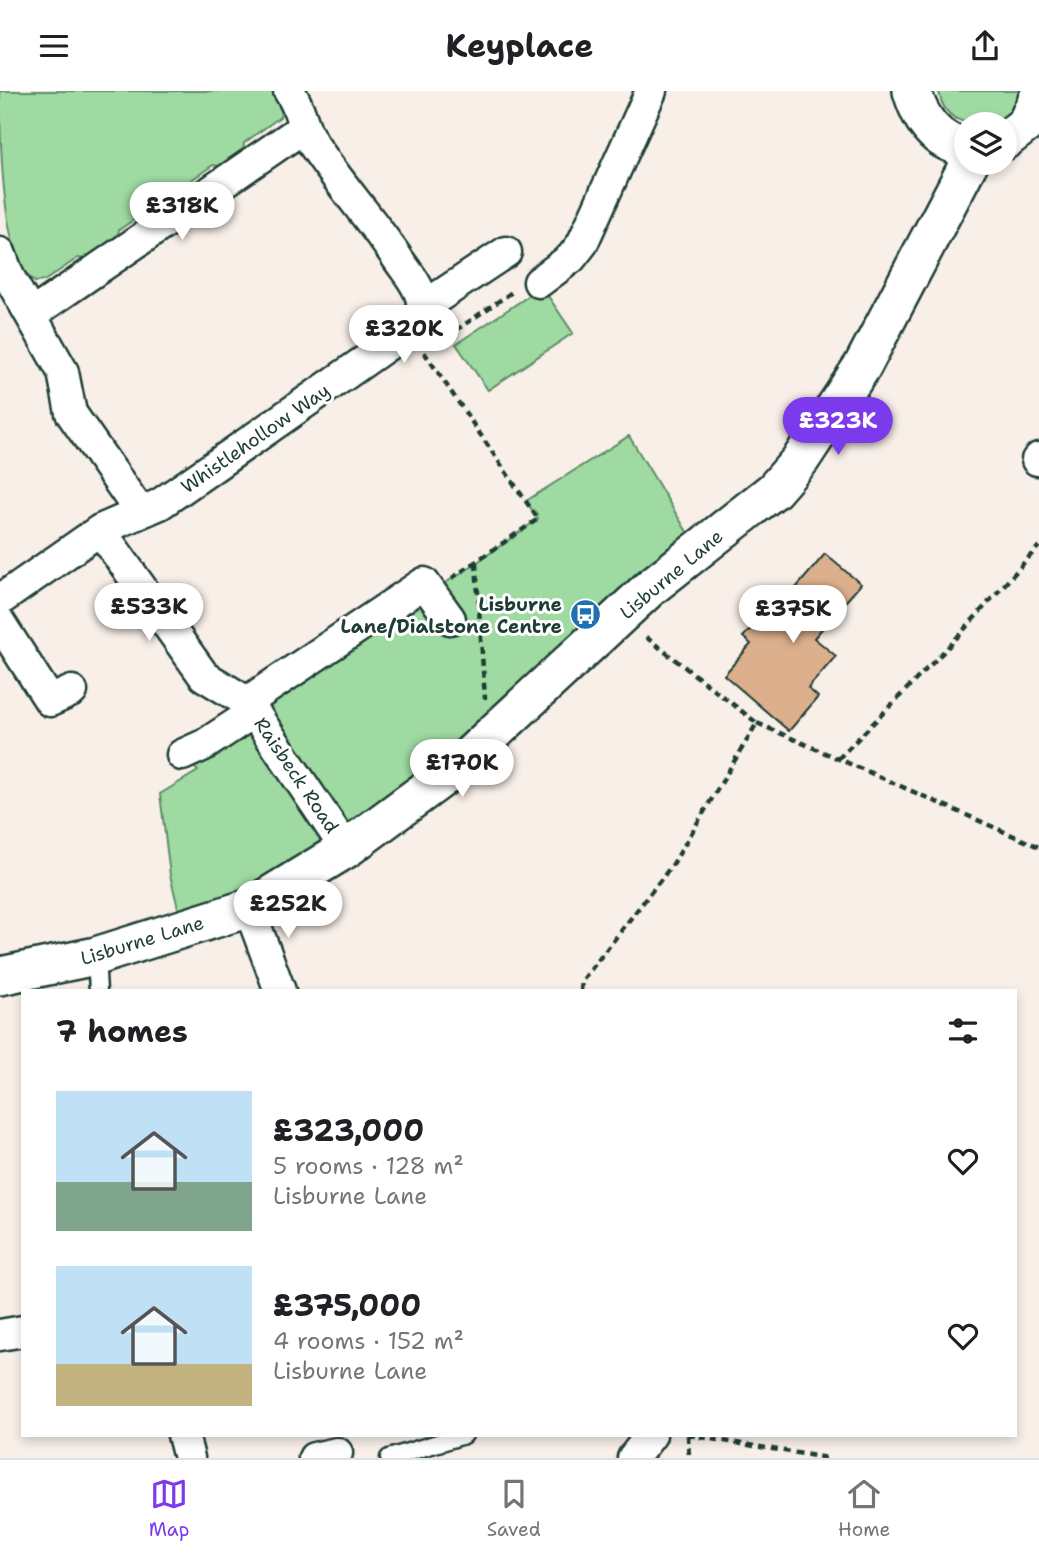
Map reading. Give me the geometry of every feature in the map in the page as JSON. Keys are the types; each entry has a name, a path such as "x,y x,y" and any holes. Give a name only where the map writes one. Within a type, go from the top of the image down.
{"street":[{"path":"289,91 303,115 303,128 344,190 358,201 413,282 418,330"},
{"path":"539,282 571,258 582,244 651,91"},
{"path":"912,91 918,111 931,129 954,143"},
{"path":"1019,138 1039,96"},
{"path":"32,314 303,128"},
{"path":"931,129 943,209"},
{"name":"Lisburne Lane","path":"0,976 97,973 249,908 346,849 424,793 651,587 774,490 801,459 863,365 962,175"},
{"name":"Whistlehollow Way","path":"0,600 100,530 160,504 418,330 506,252"},
{"path":"0,253 9,277 63,372 71,413 140,512"},
{"name":"Raisbeck Road","path":"100,530 204,677 251,707 346,849"},
{"name":"Raisbeck Road","path":"251,707 424,583 431,592"},
{"path":"431,592 450,619"},
{"path":"0,623 50,701 72,691"},
{"path":"182,755 204,745 251,707"},
{"path":"249,908 279,989"},
{"path":"0,1335 21,1331"},
{"path":"184,1437 189,1458"},
{"path":"634,1458 650,1437"}],"lane":[{"path":"389,1458 457,1437"}],"path":[{"path":"431,592 538,519 418,330 539,282"},
{"path":"838,759 952,643 1039,547"},
{"path":"476,563 485,709 500,726"},
{"path":"619,616 757,723 1039,847"},
{"path":"581,989 582,981 673,864 757,723"},
{"path":"688,1437 689,1458"},
{"path":"700,1437 827,1458"}],"green space":[{"path":"0,91 272,91 282,105 280,117 244,143 243,155 225,167 213,165 119,230 115,243 90,260 78,258 44,281 35,282 23,270 9,224 4,194"},
{"path":"939,91 1028,91 1012,112 954,112 954,117 942,103"},
{"path":"542,287 573,333 488,390 456,344"},
{"path":"629,436 698,550 457,767 183,928 170,875 160,794 198,771 182,755 476,563 538,519 526,501"}],"building":[{"path":"825,554 861,584 814,638 836,656 808,688 818,697 789,731 724,675 751,644 743,637 754,625 760,630"}],"place":[{"name":"Lisburne Lane/Dialstone Centre","path":"585,615"}]}
